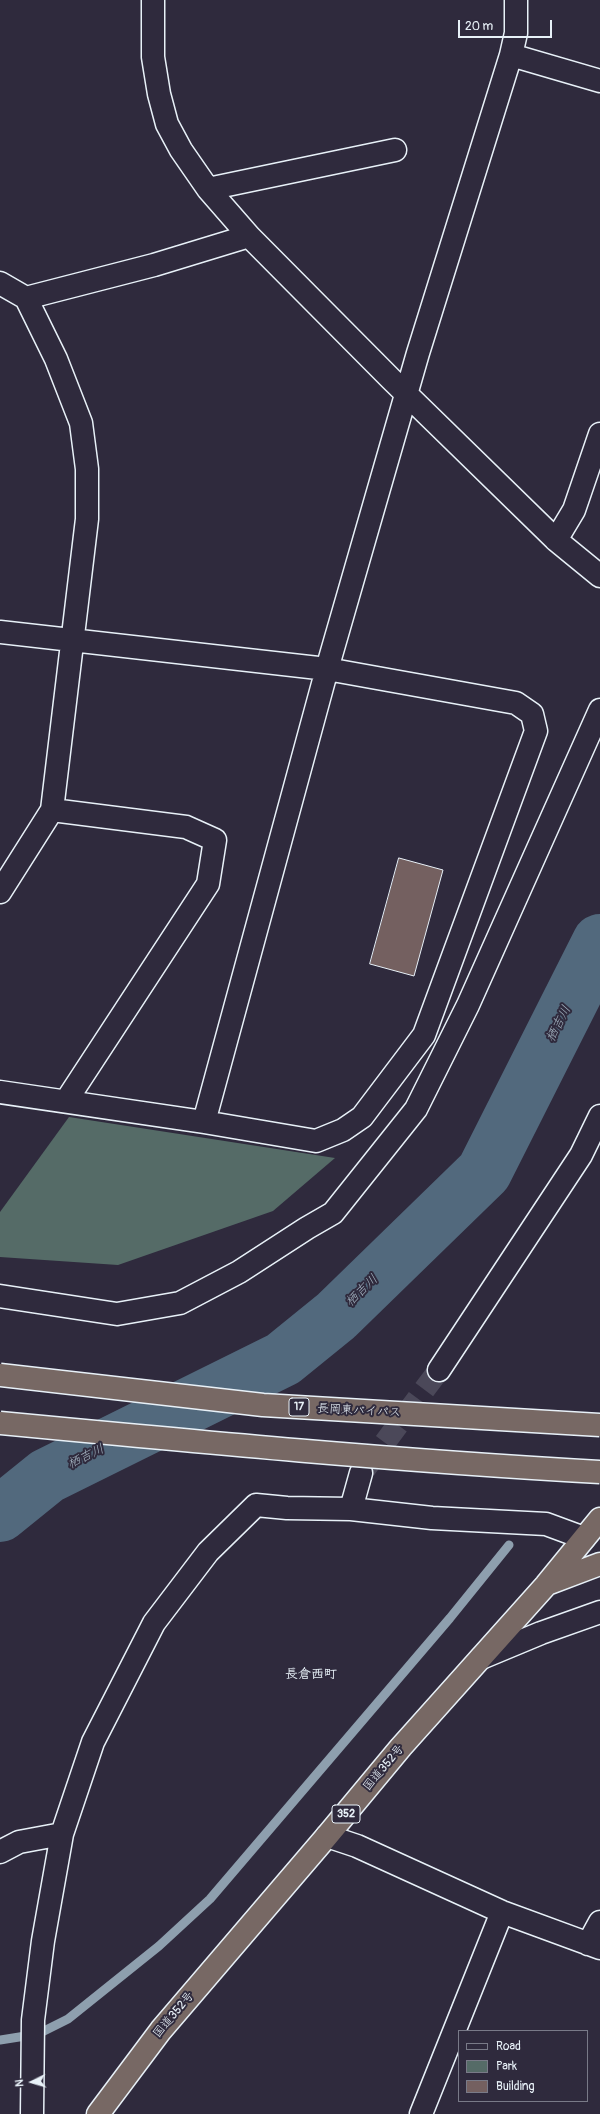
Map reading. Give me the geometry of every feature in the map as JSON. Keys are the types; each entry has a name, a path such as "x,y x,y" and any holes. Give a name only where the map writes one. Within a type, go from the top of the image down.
{"highway":[{"name":"長岡東バイパス","path":"0,1375 264,1405 600,1425"},
{"path":"0,1423 251,1447 497,1466 600,1472"},
{"name":"国道352号","path":"98,2114 161,2030 327,1836 400,1747 546,1585 600,1519"},
{"path":"546,1585 600,1564"}],"street":[{"path":"153,0 153,57 159,94 167,124 181,150 208,189 249,236 406,393 556,540 600,576"},
{"path":"204,1122 327,669 406,393 511,54 516,33 516,0"},
{"path":"511,54 600,81"},
{"path":"208,189 395,150"},
{"path":"26,298 154,266 249,236"},
{"path":"0,282 26,298 56,359 81,423 88,469 86,519 52,810 0,892"},
{"path":"556,540 574,510 600,434"},
{"path":"0,632 327,669 516,703 532,714 536,731 424,1035 362,1117 343,1130 316,1141 204,1122 0,1092"},
{"path":"0,1296 117,1314 180,1302 239,1272 333,1213 416,1109 468,1005 600,710"},
{"path":"52,810 186,827 215,840 208,884 66,1102"},
{"path":"439,1370 581,1155 600,1116"},
{"path":"351,1509 361,1473"},
{"path":"32,2114 34,2049 33,2020 43,1941 62,1834 93,1742 154,1623 178,1589 208,1552 256,1505 286,1508 351,1509 432,1518 546,1524 584,1538"},
{"path":"481,1658 541,1633 600,1612"},
{"path":"0,1852 19,1842 62,1834"},
{"path":"327,1836 357,1846 502,1912 594,1946 600,1922"},
{"path":"420,2114 502,1912"}],"green space":[{"path":"69,1117 335,1158 273,1211 118,1265 0,1257 0,1212"}],"building":[{"path":"399,858 443,870 414,976 370,964"}],"waterway":[{"name":"栖吉川","path":"0,1514 47,1476 283,1359 336,1316 484,1172 600,942"},
{"path":"0,2040 38,2034 68,2019 159,1946 210,1899 450,1618 509,1545"}],"tunnel":[{"path":"365,1469 439,1370"}],"district":[{"name":"長倉西町","path":"311,1675"}]}
